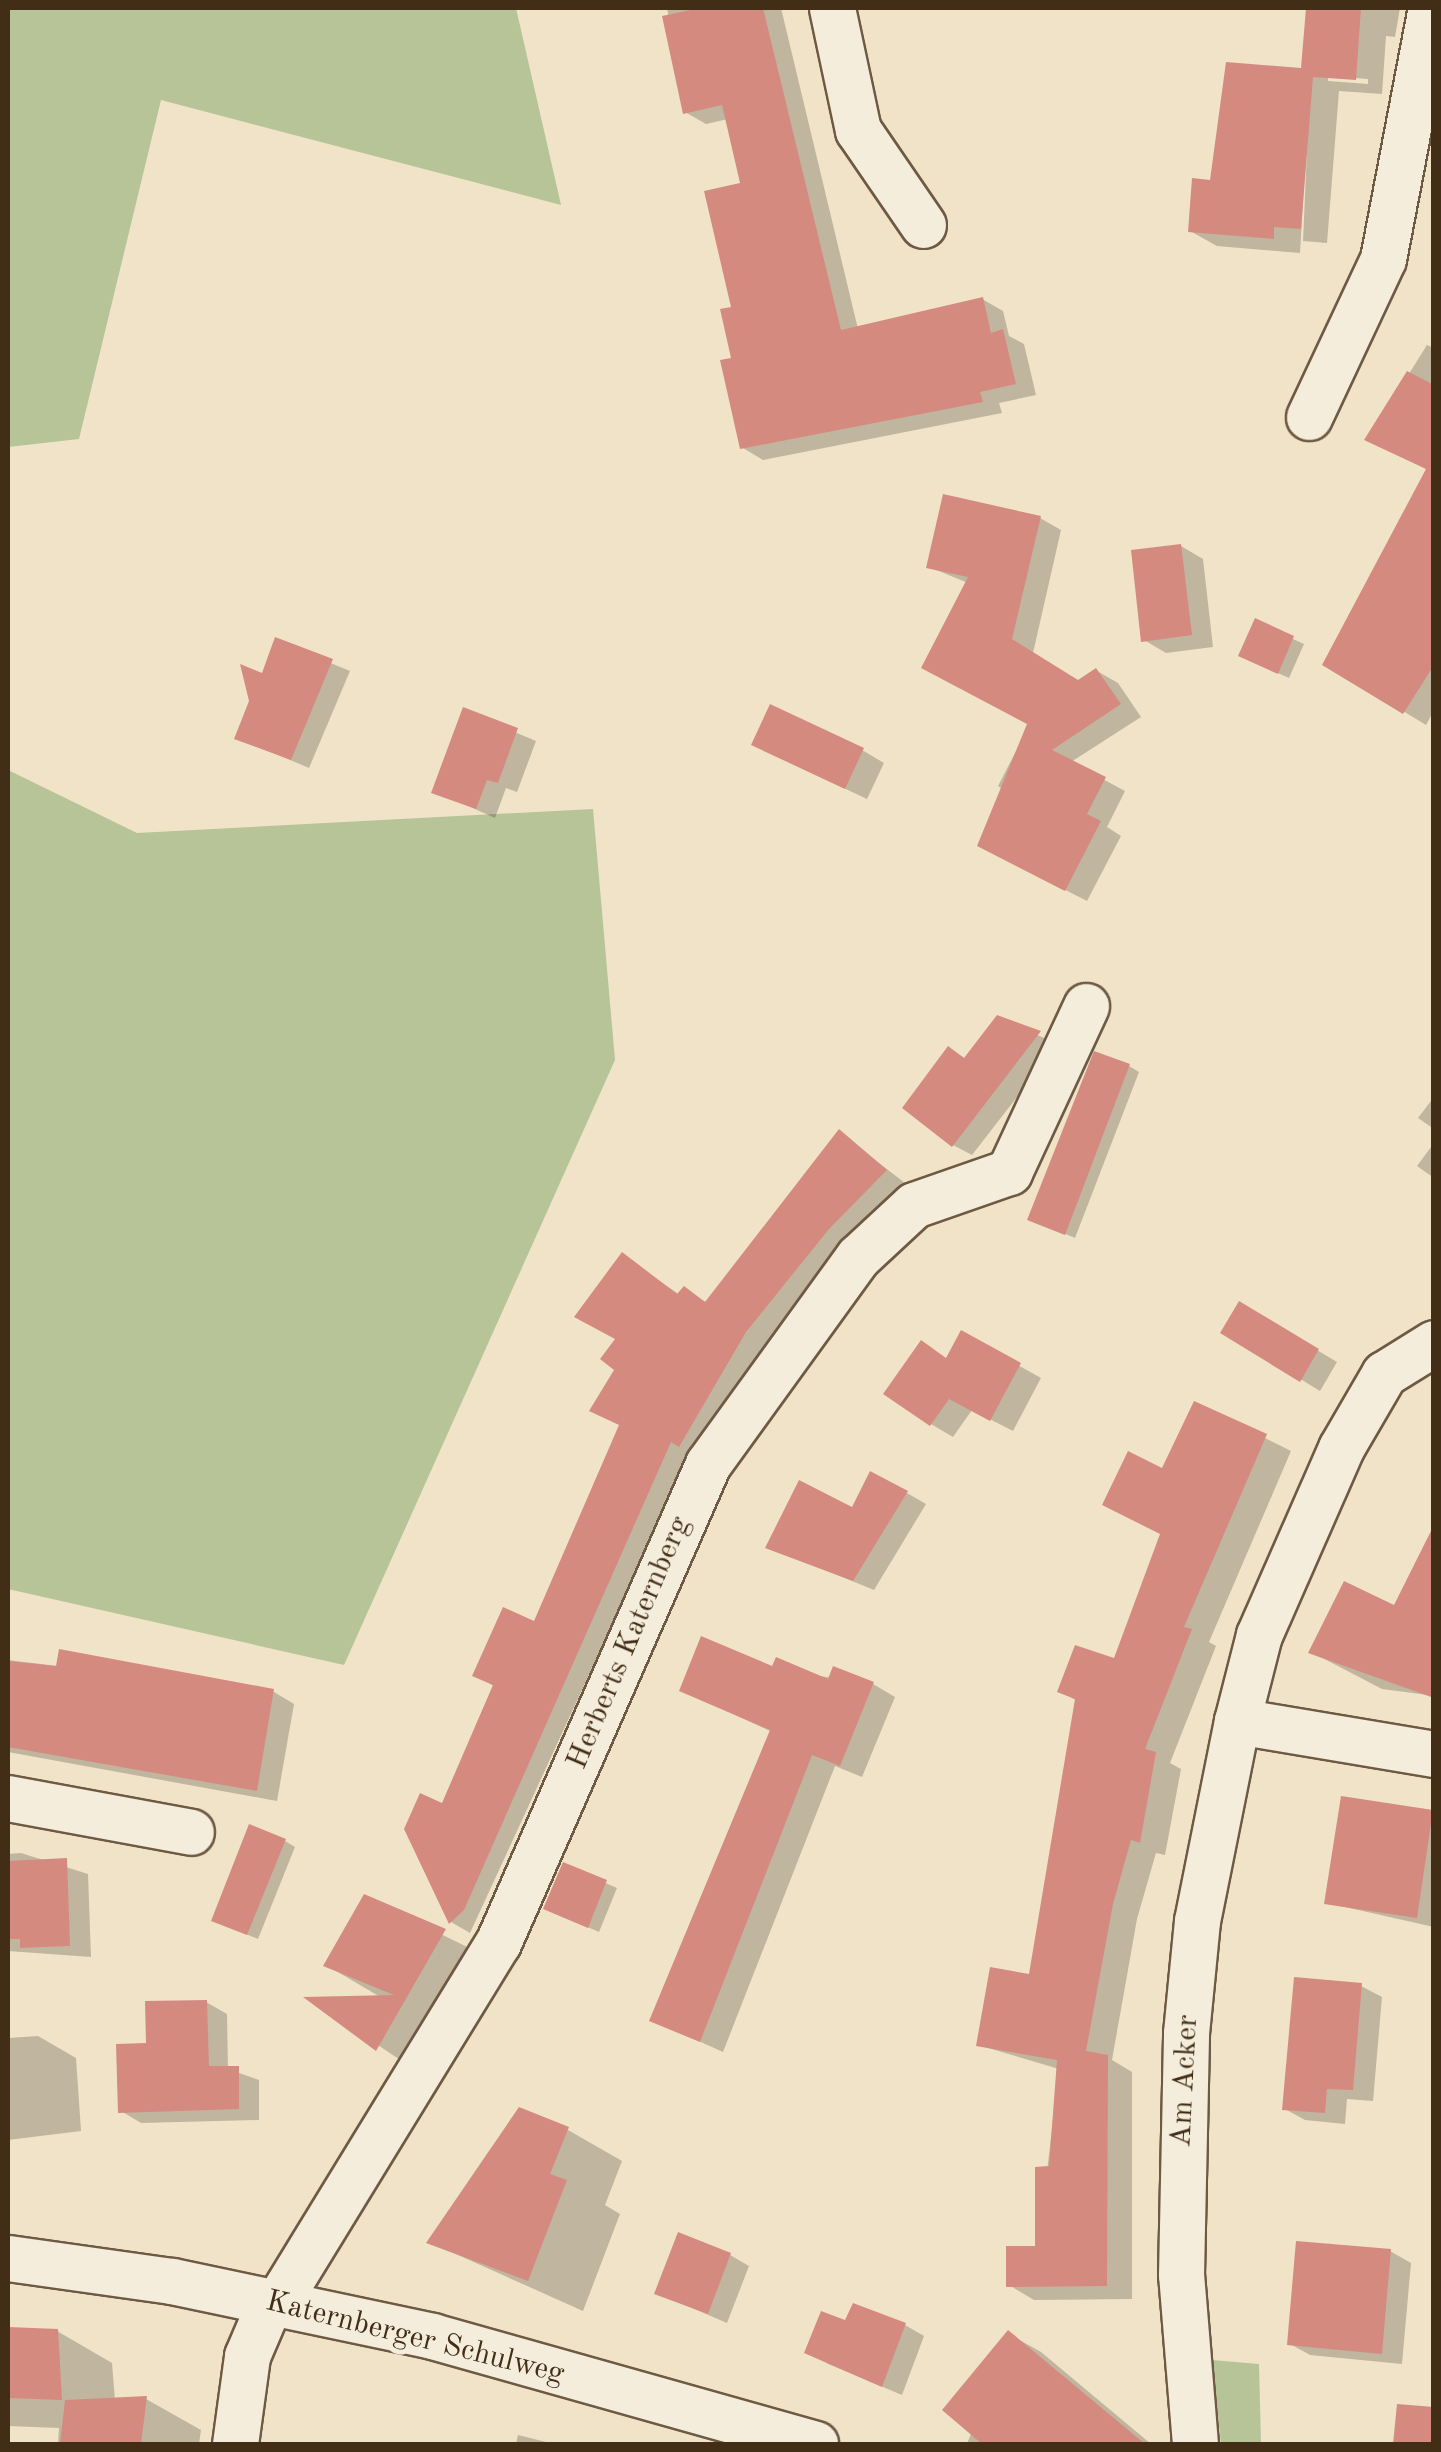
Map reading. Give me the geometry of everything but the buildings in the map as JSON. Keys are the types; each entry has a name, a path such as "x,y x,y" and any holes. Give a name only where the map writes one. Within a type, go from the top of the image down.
{"street":[{"path":"832,8 858,130 923,224"},
{"path":"1308,417 1383,259 1430,8"},
{"name":"Herberts Katernberg","path":"235,2444 247,2356 274,2303 498,1943 708,1464 858,1257 914,1205 1009,1172 1086,1006"},
{"name":"Am Acker","path":"1195,2444 1181,2275 1186,2032 1197,1920 1237,1722 1260,1635 1342,1448 1384,1374 1434,1342"},
{"path":"1237,1722 1434,1754"},
{"path":"8,1798 191,1832"},
{"name":"Katernberger Schulweg","path":"8,2258 274,2303 432,2336 815,2444"}],"green space":[{"path":"8,8 516,8 561,205 161,100 79,439 8,447"},
{"path":"8,770 137,833 593,809 615,1060 344,1665 8,1589"},
{"path":"1212,2360 1259,2364 1261,2444 1221,2444"}]}
